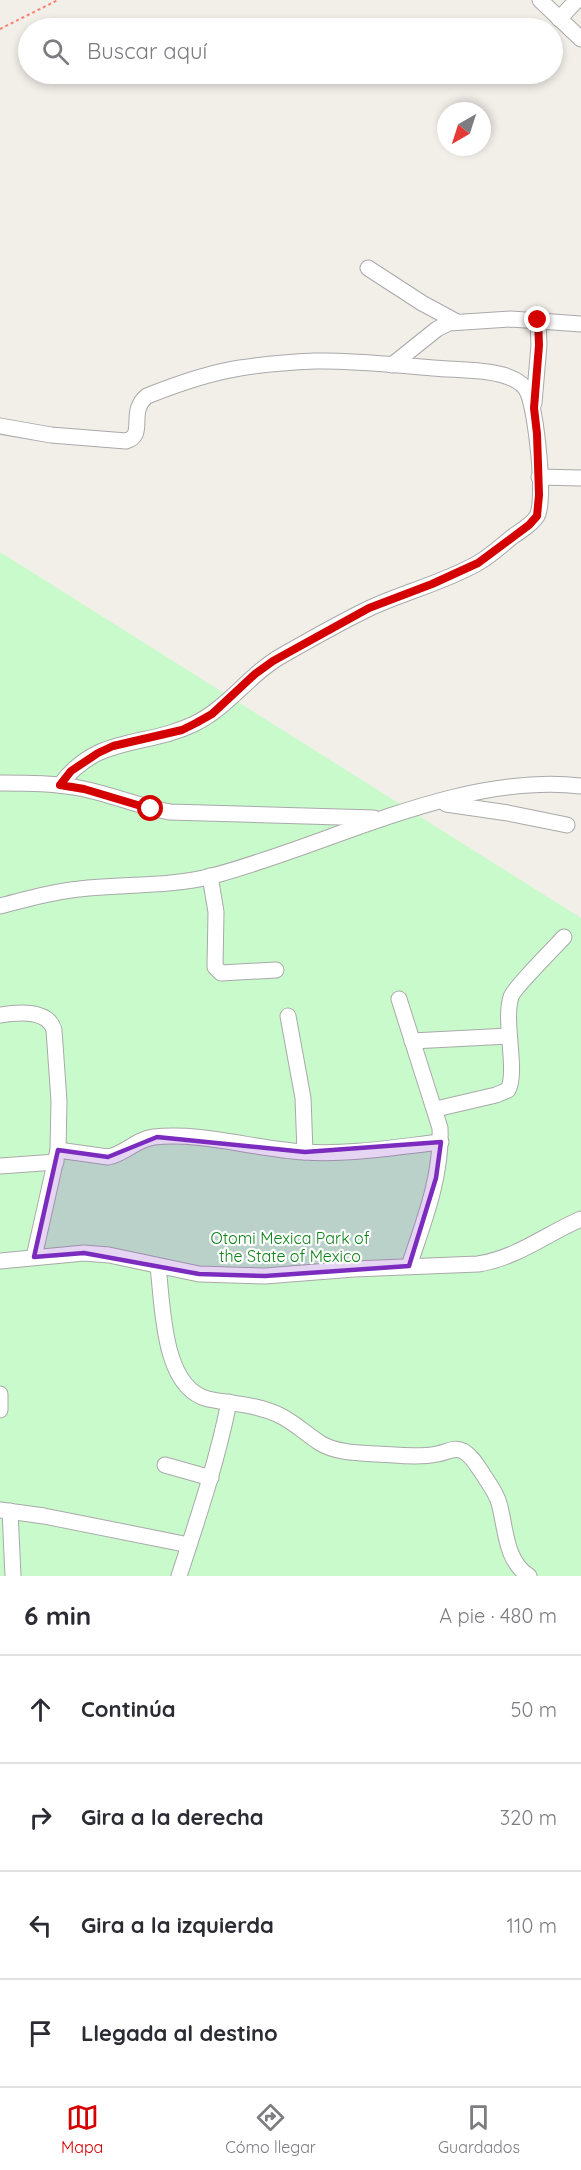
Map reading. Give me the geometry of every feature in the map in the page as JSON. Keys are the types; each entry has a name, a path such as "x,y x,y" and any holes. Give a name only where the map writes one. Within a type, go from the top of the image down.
{"street":[{"path":"540,0 558,18"},
{"path":"560,18 577,0"},
{"path":"563,23 581,39"},
{"path":"368,268 422,303 457,321"},
{"path":"60,785 71,771 113,746 173,732 196,723 219,708 255,674 283,655 369,608 432,584 478,563 529,525 537,516 539,477 534,408 539,345 538,320"},
{"path":"392,365 443,325 457,321 580,322"},
{"path":"0,426 51,435 131,440 137,431 137,409 143,399 195,379 240,368 291,362 346,362 502,375 522,385 529,394 534,408"},
{"path":"539,477 581,478"},
{"path":"0,783 60,785 84,789 151,809 170,812 383,818"},
{"path":"0,906 72,890 165,883 210,876 383,818 498,789 533,784 581,786"},
{"path":"438,803 508,813 567,825"},
{"path":"210,876 216,912 214,967 221,973 276,970"},
{"path":"436,1109 508,1090 512,1079 509,1036 511,995 564,937"},
{"path":"399,999 436,1109 441,1143 436,1178 409,1266"},
{"path":"0,1015 35,1014 49,1019 55,1039 59,1101 57,1156 33,1257"},
{"path":"288,1016 303,1098 305,1152"},
{"path":"412,1041 509,1036"},
{"path":"0,1166 57,1156 116,1156 146,1138 172,1137 305,1152 343,1152 441,1143"},
{"path":"0,1261 84,1252 199,1274 265,1276 457,1265 496,1261 511,1256 581,1219"},
{"path":"158,1267 168,1342 178,1377 194,1394 265,1410 278,1415 321,1443 342,1450 369,1454 429,1455 455,1449 464,1451 480,1469 498,1500 511,1556 529,1576"},
{"path":"0,1394 0,1410"},
{"path":"179,1576 211,1478 229,1402"},
{"path":"165,1465 211,1478"},
{"path":"13,1576 5,1511 54,1518 189,1545"}],"path":[{"path":"22,18 58,0"},
{"path":"0,29 18,20"}],"highlighted area":[{"path":"157,1137 305,1152 441,1142 436,1178 409,1266 265,1276 199,1274 84,1253 34,1257 58,1150 108,1157"}],"green space":[{"name":"Otomi Mexica Park of the State of Mexico","path":"0,552 581,918 581,1576 0,1576"}],"route":[{"path":"151,809 84,789 60,785 71,771 98,753 113,746 182,730 212,714 255,674 273,661 369,608 457,574 478,563 529,525 537,516 539,477 534,408 539,345 538,320"}]}
